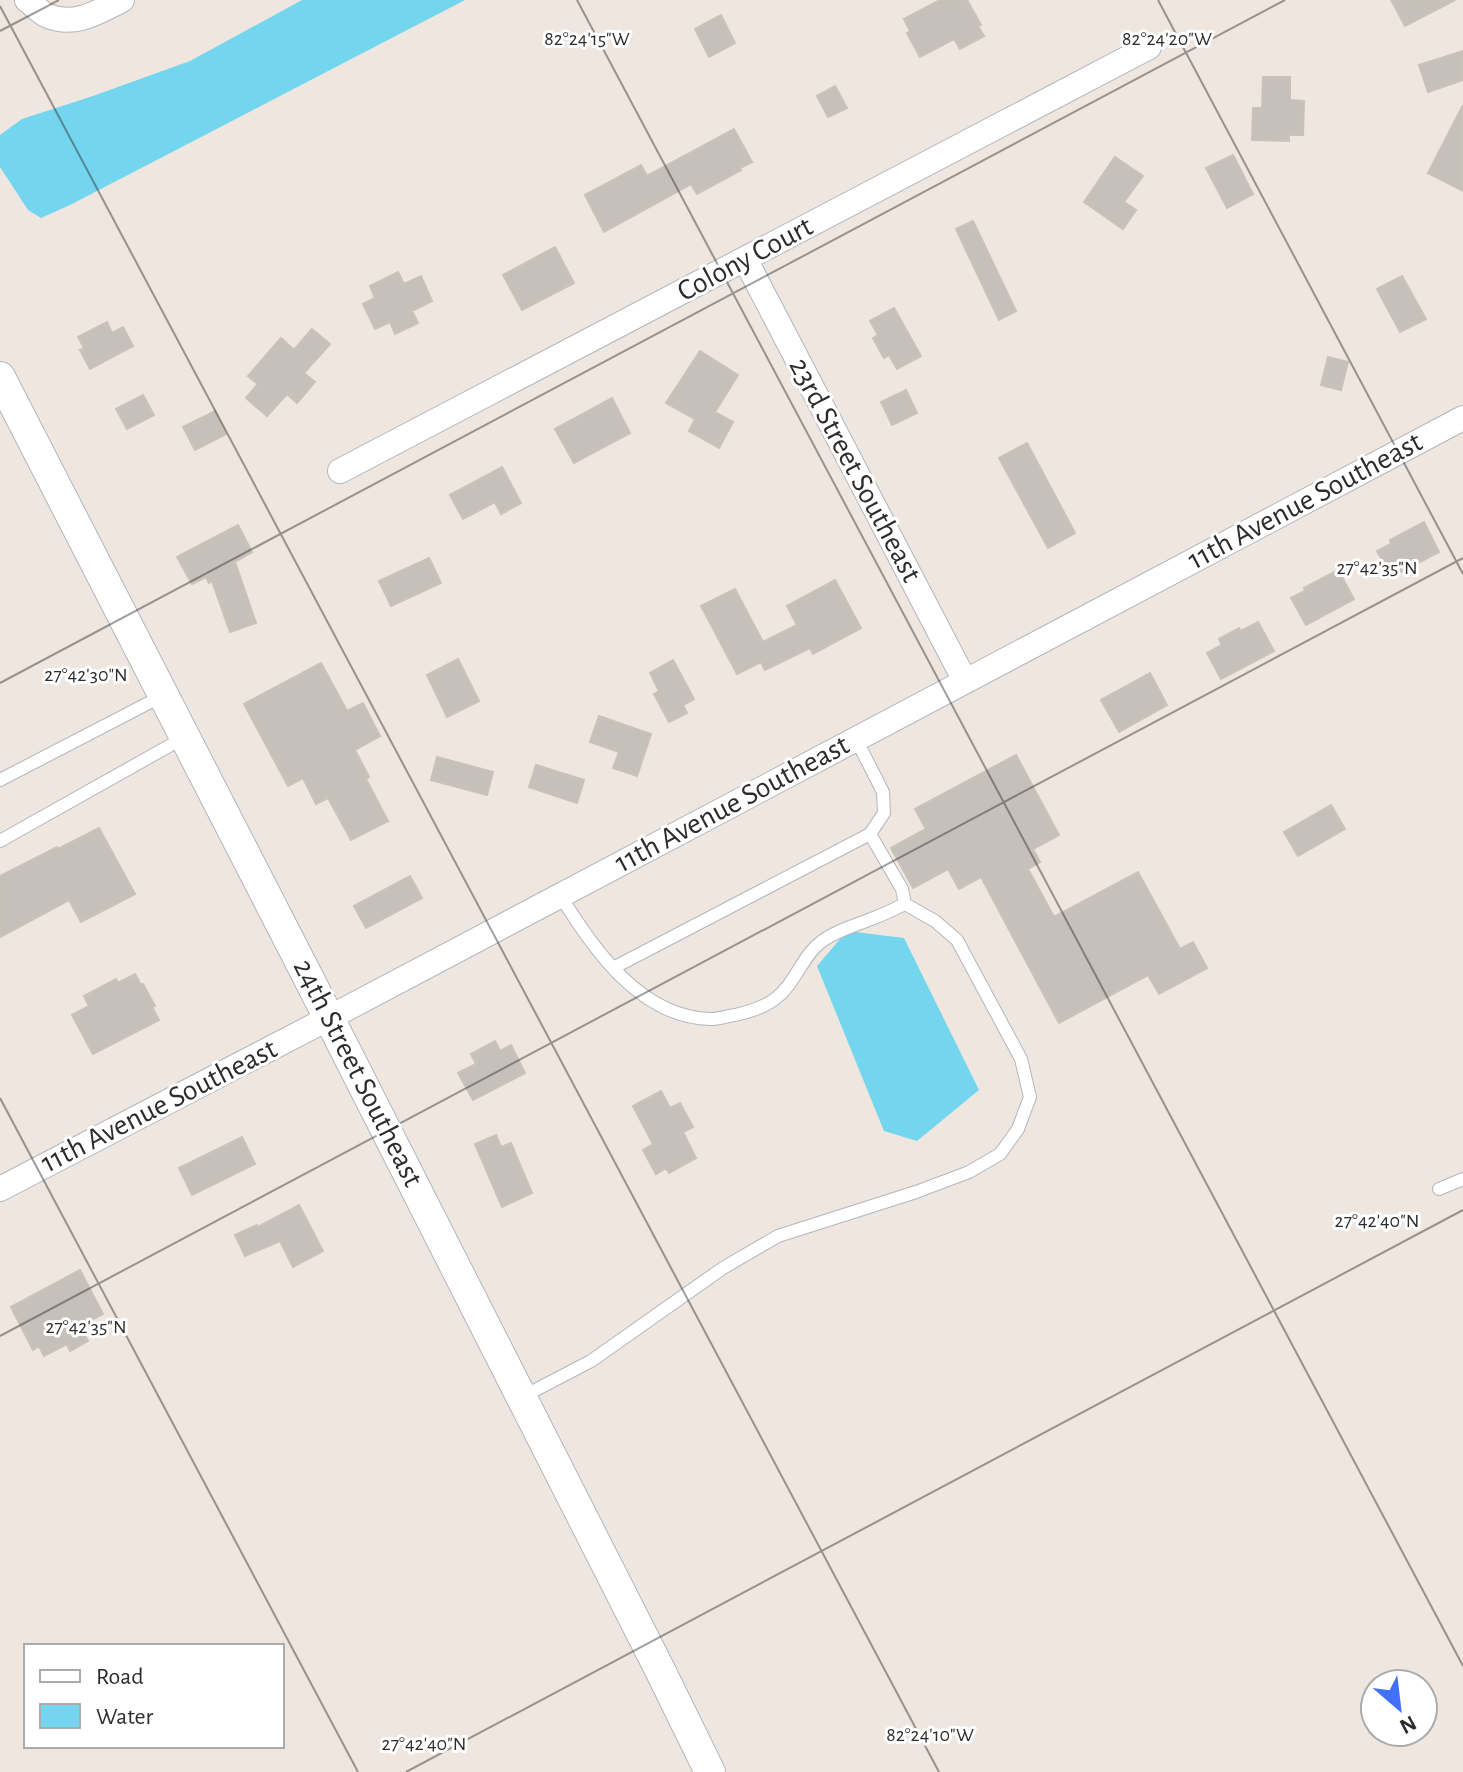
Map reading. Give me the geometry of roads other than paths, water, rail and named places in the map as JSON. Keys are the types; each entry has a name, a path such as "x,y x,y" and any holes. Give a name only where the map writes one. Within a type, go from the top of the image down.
{"street":[{"path":"27,0 45,16 71,21 89,17 122,0"},
{"name":"Colony Court","path":"340,471 1149,47"},
{"name":"23rd Street Southeast","path":"745,259 965,681"},
{"name":"24th Street Southeast","path":"0,377 522,1397 710,1772"},
{"name":"11th Avenue Southeast","path":"0,1189 1463,418"}],"lane":[{"path":"0,780 164,695"},
{"path":"0,841 185,737"},
{"path":"613,968 870,834 884,813 883,792 856,739"},
{"path":"522,1397 591,1361 751,1250 778,1236 969,1172 1000,1154 1018,1129 1030,1097 1021,1059 957,940 935,921 905,904 902,889 870,834"},
{"path":"560,895 583,933 628,984 665,1008 686,1016 713,1019 760,1008 781,994 820,942 905,904"},
{"path":"1439,1189 1463,1179"}],"water":[{"path":"302,0 465,0 70,205 41,218 28,210 0,167 0,135 22,119 190,61"},
{"path":"847,931 904,938 979,1090 917,1141 884,1131 817,966"}]}
